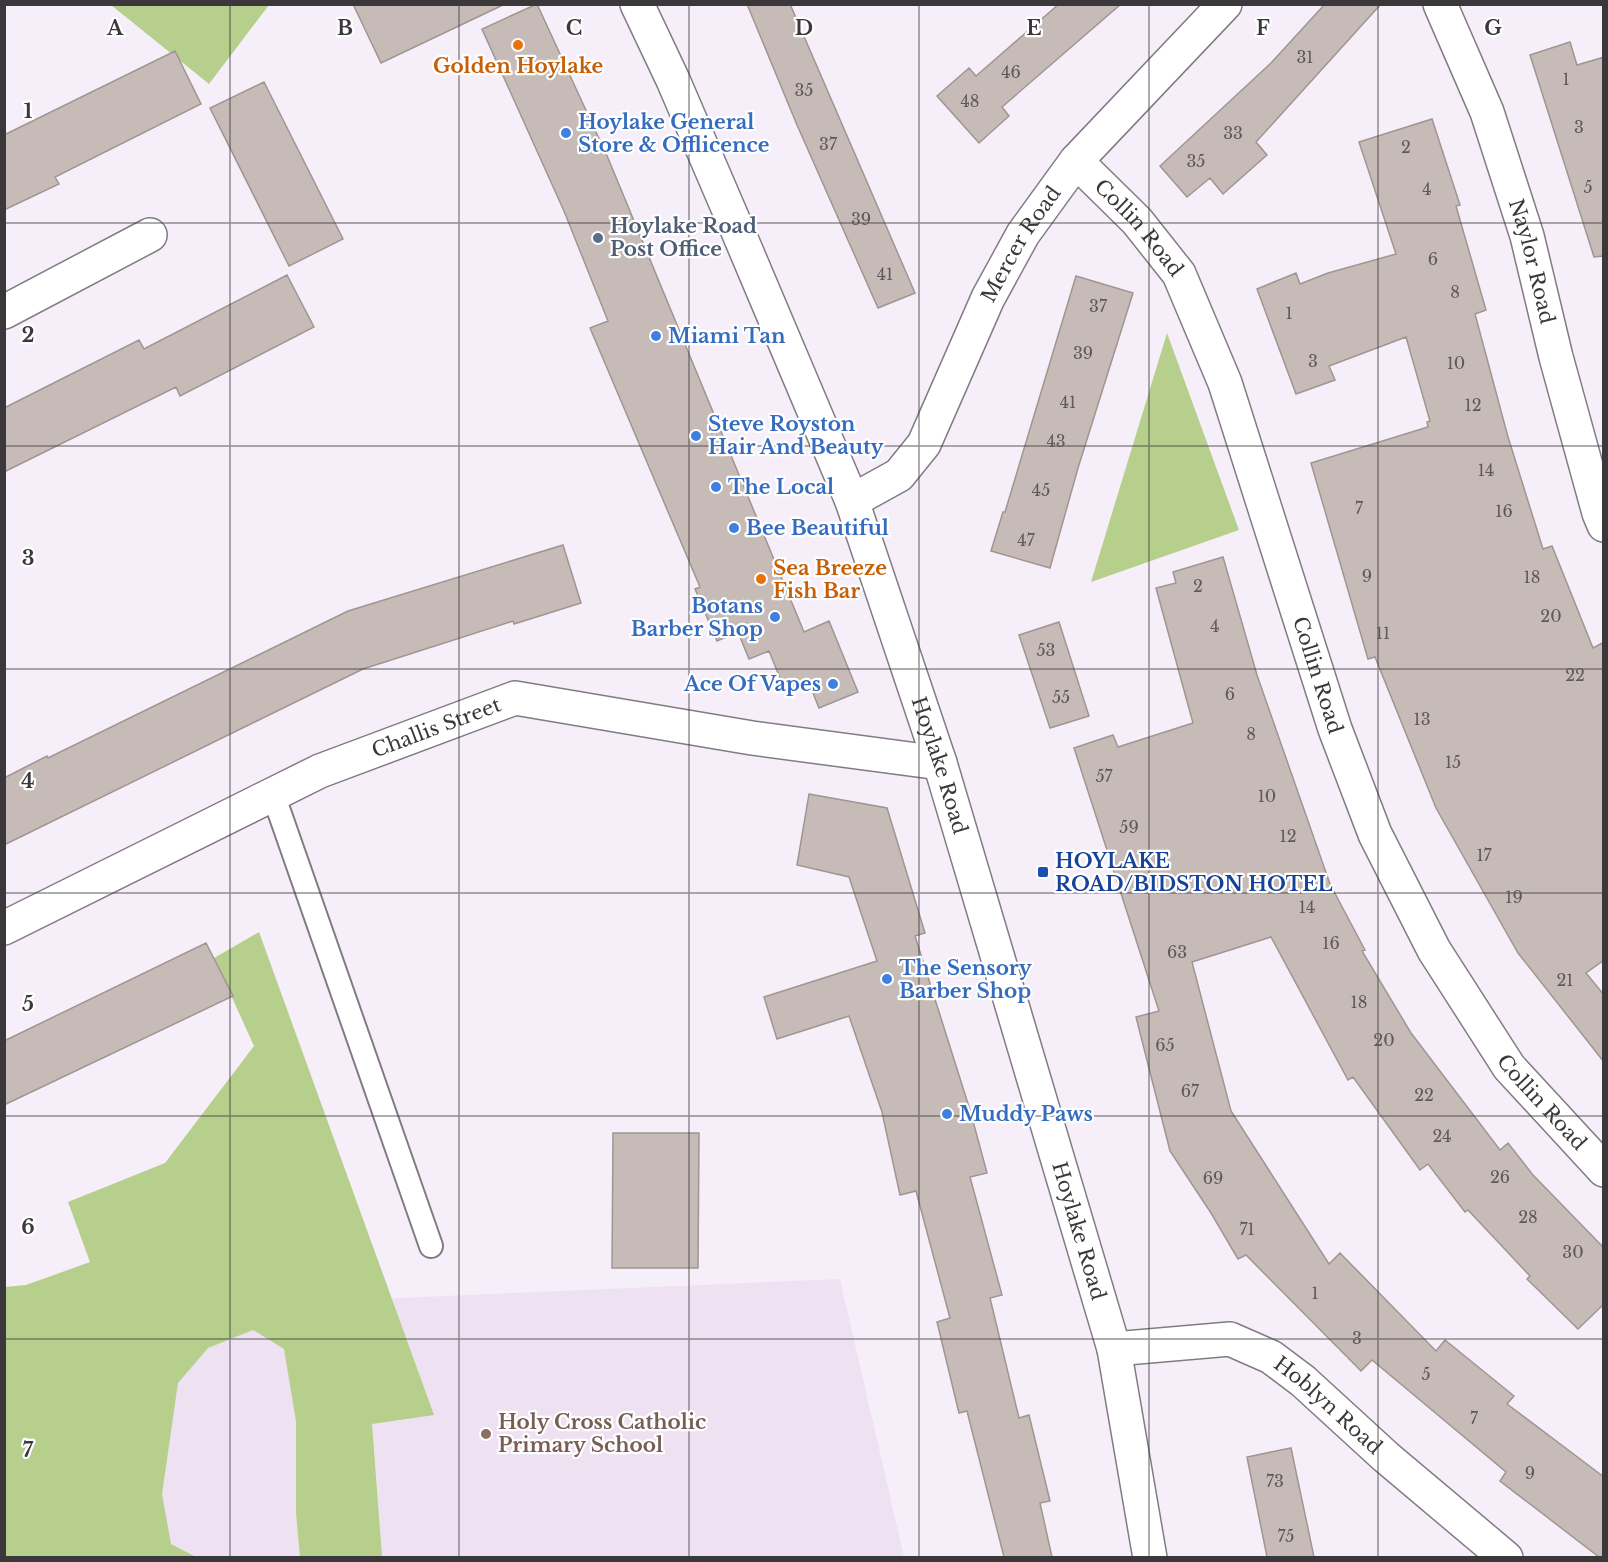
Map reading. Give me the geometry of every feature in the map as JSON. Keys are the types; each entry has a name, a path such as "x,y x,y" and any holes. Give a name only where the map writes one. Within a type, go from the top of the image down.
{"street":[{"name":"Hoylake Road","path":"637,4 706,156 852,501 940,763 1114,1349 1150,1557"},
{"name":"Mercer Road","path":"852,501 899,475 924,444 988,298 1023,234 1076,161 1225,4"},
{"name":"Naylor Road","path":"1440,4 1487,112 1527,236 1556,357 1604,525"},
{"name":"Collin Road","path":"1076,161 1137,221 1179,274 1226,383 1339,740 1375,834 1434,950 1509,1066 1604,1170"},
{"path":"4,312 150,235"},
{"name":"Challis Street","path":"4,928 320,771 515,698 752,738 940,763"},
{"name":"Hoblyn Road","path":"1114,1349 1230,1339 1271,1358 1303,1381 1386,1457 1506,1557"}],"lane":[{"path":"273,794 431,1246"}],"shaded area":[{"name":"Holy Cross Catholic Primary School","path":"840,1279 904,1557 100,1557 93,1311"}],"green space":[{"path":"111,5 269,5 209,84"},
{"path":"1167,333 1239,530 1091,582"},
{"path":"259,932 434,1415 372,1424 382,1557 300,1557 296,1512 296,1421 284,1349 253,1330 208,1348 178,1383 162,1494 171,1544 196,1557 5,1558 5,1287 26,1285 90,1262 68,1202 165,1163 254,1046 214,958"}],"building":[{"path":"353,4 505,4 381,63"},
{"path":"537,4 608,158 804,632 829,621 858,692 819,708 809,683 786,693 769,651 749,659 738,632 717,641 695,589 700,587 590,328 608,321 564,211 482,29"},
{"path":"747,4 790,4 915,293 878,308 797,125"},
{"path":"1059,4 1121,4 1002,107 1009,116 979,143 937,96 969,68 976,76"},
{"path":"1325,4 1381,4 1256,142 1267,155 1223,194 1210,178 1187,197 1160,166 1271,63"},
{"path":"1570,42 1577,65 1604,57 1604,256 1594,257 1530,55"},
{"path":"175,51 201,104 55,177 59,184 4,210 4,135"},
{"path":"264,82 343,239 289,266 210,108"},
{"path":"1432,119 1460,205 1456,206 1486,310 1475,314 1508,437 1543,549 1552,546 1593,648 1604,642 1604,960 1586,973 1604,995 1604,1062 1518,953 1436,808 1375,657 1368,659 1311,463 1428,427 1427,422 1430,421 1406,337 1329,366 1335,380 1296,394 1257,289 1296,273 1300,284 1328,273 1396,254 1359,142"},
{"path":"287,275 314,327 180,396 176,387 4,472 4,408 139,340 144,349"},
{"path":"1076,276 1133,293 1078,468 1050,568 991,551 1003,512 1005,512"},
{"path":"563,545 581,603 514,624 513,621 363,669 4,845 4,778 348,611"},
{"path":"1223,557 1257,675 1330,884 1365,950 1362,951 1411,1033 1500,1150 1508,1143 1533,1175 1604,1248 1604,1304 1578,1329 1527,1279 1530,1276 1468,1210 1465,1212 1428,1164 1420,1170 1353,1077 1348,1080 1271,937 1192,962 1231,1111 1329,1264 1340,1253 1436,1351 1445,1340 1514,1396 1507,1404 1604,1477 1604,1557 1599,1557 1500,1481 1506,1472 1372,1360 1361,1371 1246,1255 1238,1259 1170,1151 1136,1017 1159,1011 1074,748 1113,735 1118,747 1193,723 1156,588 1176,583 1173,572"},
{"path":"1059,622 1089,716 1050,728 1019,635"},
{"path":"809,794 887,808 925,933 915,936 970,1110 987,1173 970,1177 1002,1295 990,1298 1019,1418 1029,1415 1050,1501 1040,1503 1052,1557 1004,1557 967,1411 959,1413 937,1322 950,1318 916,1191 900,1195 882,1112 849,1016 777,1039 764,997 877,961 849,877 797,865"},
{"path":"206,943 233,996 4,1105 4,1041"},
{"path":"613,1133 699,1133 698,1268 612,1268"},
{"path":"1291,1448 1314,1557 1267,1557 1247,1457"}],"place":[{"name":"Golden Hoylake","path":"518,45"},
{"name":"Hoylake General Store & Offlicence","path":"566,133"},
{"name":"Hoylake Road Post Office","path":"598,238"},
{"name":"Miami Tan","path":"656,336"},
{"name":"Steve Royston Hair And Beauty","path":"696,436"},
{"name":"The Local","path":"716,487"},
{"name":"Bee Beautiful","path":"734,528"},
{"name":"Sea Breeze Fish Bar","path":"761,579"},
{"name":"Botans Barber Shop","path":"775,617"},
{"name":"Ace Of Vapes","path":"833,684"},
{"name":"HOYLAKE ROAD/BIDSTON HOTEL","path":"1043,872"},
{"name":"The Sensory Barber Shop","path":"887,979"},
{"name":"Muddy Paws","path":"947,1114"},
{"name":"Holy Cross Catholic Primary School","path":"486,1434"}]}
